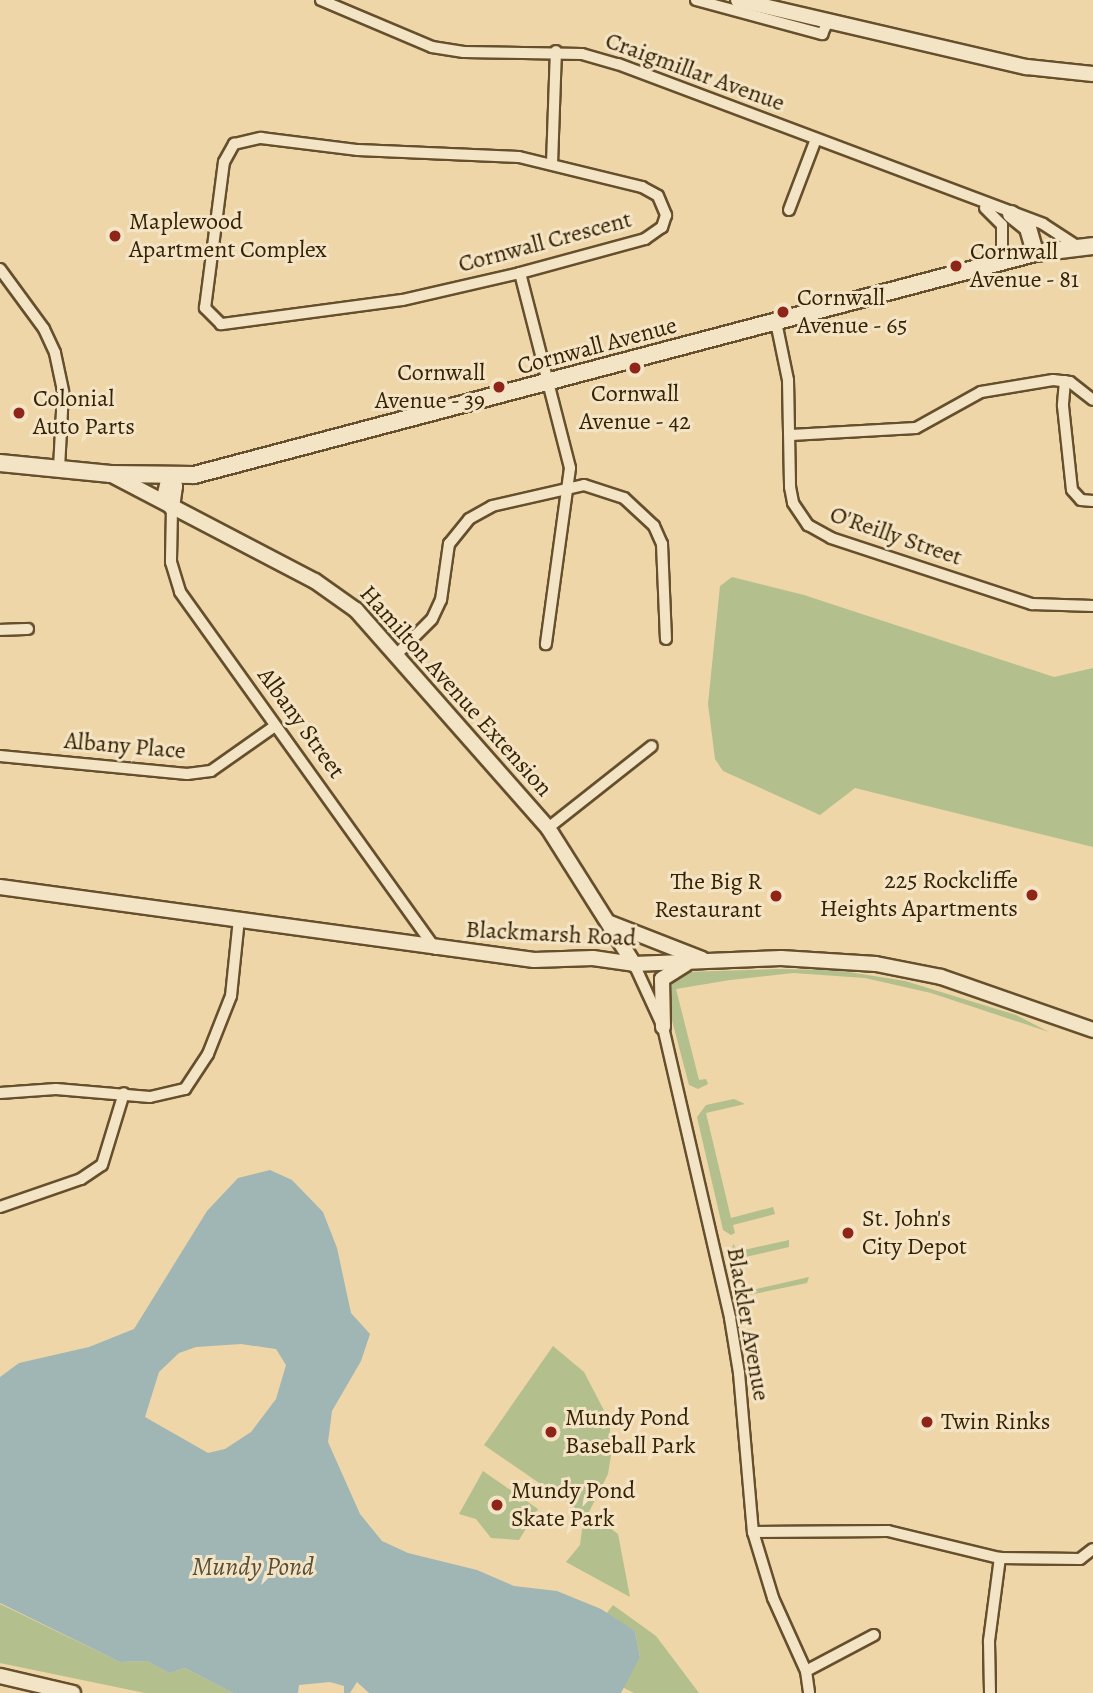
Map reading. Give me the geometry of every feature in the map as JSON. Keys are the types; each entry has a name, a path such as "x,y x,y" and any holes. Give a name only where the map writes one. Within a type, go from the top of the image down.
{"main road":[{"path":"1011,214 1028,228 1035,253"},
{"name":"Cornwall Avenue","path":"0,463 110,474 169,476 208,472 1035,253 1075,245 1093,246"}],"street":[{"name":"Craigmillar Avenue","path":"321,0 432,47 464,52 556,51 618,64 967,198 1043,224 1075,245"},
{"path":"696,0 822,34 828,21"},
{"path":"738,0 1027,67 1093,74"},
{"path":"552,164 556,51"},
{"name":"Cornwall Crescent","path":"261,138 358,150 486,153 552,164 648,190 662,201 665,222 645,239 520,273 402,300 226,324 214,321 205,308 224,162 240,141 261,138"},
{"path":"789,210 816,139"},
{"name":"Craigmillar Avenue","path":"967,198 1002,225 1002,262"},
{"path":"0,269 44,329 55,353 63,392 59,469"},
{"path":"520,273 568,452 569,487 546,644"},
{"name":"O'Reilly Street","path":"776,322 786,371 791,435 791,495 802,519 815,531 1032,604 1093,606"},
{"path":"1065,381 1062,407 1073,490 1081,500 1093,501"},
{"path":"791,435 910,429 981,392 1065,381 1093,400"},
{"name":"Hamilton Avenue Extension","path":"110,474 336,593 397,654 548,828 634,964"},
{"name":"Albany Street","path":"169,476 175,486 172,508 172,562 180,593 436,949"},
{"path":"397,654 432,619 441,600 449,544 462,525 492,506 569,487 611,491 654,526 662,544 666,639"},
{"path":"0,630 28,629"},
{"name":"Albany Place","path":"0,756 187,774 211,771 275,726"},
{"path":"548,828 652,746"},
{"name":"Blackmarsh Road","path":"0,887 436,949 534,960 600,959 634,964 705,960 840,960 893,966 941,977 1093,1030"},
{"path":"0,1093 56,1089 150,1097 185,1089 208,1054 231,996 239,919"},
{"path":"600,959 610,940 609,922 705,960"},
{"path":"663,1027 662,979 677,967 705,960"},
{"name":"Blackler Avenue","path":"634,964 663,1027 732,1331 753,1532 773,1598 806,1671 808,1693"},
{"path":"0,1207 81,1179 102,1165 124,1093"},
{"path":"753,1532 888,1531 1000,1558 1080,1559 1093,1549"},
{"path":"990,1693 989,1641 1000,1558"},
{"path":"806,1671 874,1635"},
{"path":"0,1676 73,1693"}],"green space":[{"path":"732,577 804,595 1054,677 1093,668 1093,847 855,788 820,815 723,771 715,759 708,704 720,586"},
{"path":"836,970 905,981 1016,1015 1049,1032 931,993 865,978 793,973 730,980 676,989 699,1080 706,1079 708,1084 698,1089 689,1085 669,1009 668,983 685,972"},
{"path":"734,1099 745,1104 706,1113 731,1218 773,1207 775,1214 733,1225 735,1233 731,1235 723,1230 697,1117 706,1105"},
{"path":"789,1240 789,1247 741,1258 741,1267 731,1258 733,1244 739,1251"},
{"path":"809,1277 807,1283 749,1295 747,1304 741,1301 740,1284 746,1283 748,1291"},
{"name":"Mundy Pond Baseball Park","path":"553,1346 584,1372 609,1420 612,1449 608,1474 587,1516 484,1445"},
{"name":"Mundy Pond Skate Park","path":"483,1471 538,1509 519,1540 491,1538 476,1519 459,1514"},
{"path":"602,1522 618,1534 630,1597 566,1562 580,1545 582,1529"},
{"path":"0,1604 120,1662 147,1661 169,1673 185,1668 233,1693 145,1693 0,1663"},
{"path":"613,1605 656,1636 699,1693 634,1693 622,1687 640,1657 635,1631 606,1614"}],"water":[{"name":"Mundy Pond","path":"270,1170 292,1180 323,1212 337,1248 351,1313 370,1334 361,1361 332,1411 328,1442 360,1514 382,1541 408,1553 477,1570 514,1586 557,1591 601,1609 635,1631 640,1657 621,1693 369,1693 357,1682 350,1693 344,1693 344,1686 330,1682 299,1685 298,1693 233,1693 185,1668 169,1673 147,1661 120,1662 0,1603 0,1377 19,1363 89,1347 134,1329 207,1211 238,1178","holes":["241,1344 276,1349 286,1365 276,1399 251,1432 225,1449 208,1453 145,1417 159,1372 179,1353 196,1347"]}],"place":[{"name":"Maplewood Apartment Complex","path":"115,236"},
{"name":"Cornwall Avenue - 81","path":"956,266"},
{"name":"Cornwall Avenue - 65","path":"783,312"},
{"name":"Cornwall Avenue - 42","path":"635,368"},
{"name":"Cornwall Avenue - 39","path":"499,387"},
{"name":"Colonial Auto Parts","path":"19,413"},
{"name":"225 Rockcliffe Heights Apartments","path":"1032,895"},
{"name":"The Big R Restaurant","path":"776,896"},
{"name":"St. John's City Depot","path":"848,1233"},
{"name":"Twin Rinks","path":"927,1422"},
{"name":"Mundy Pond Baseball Park","path":"551,1432"},
{"name":"Mundy Pond Skate Park","path":"497,1505"}]}
